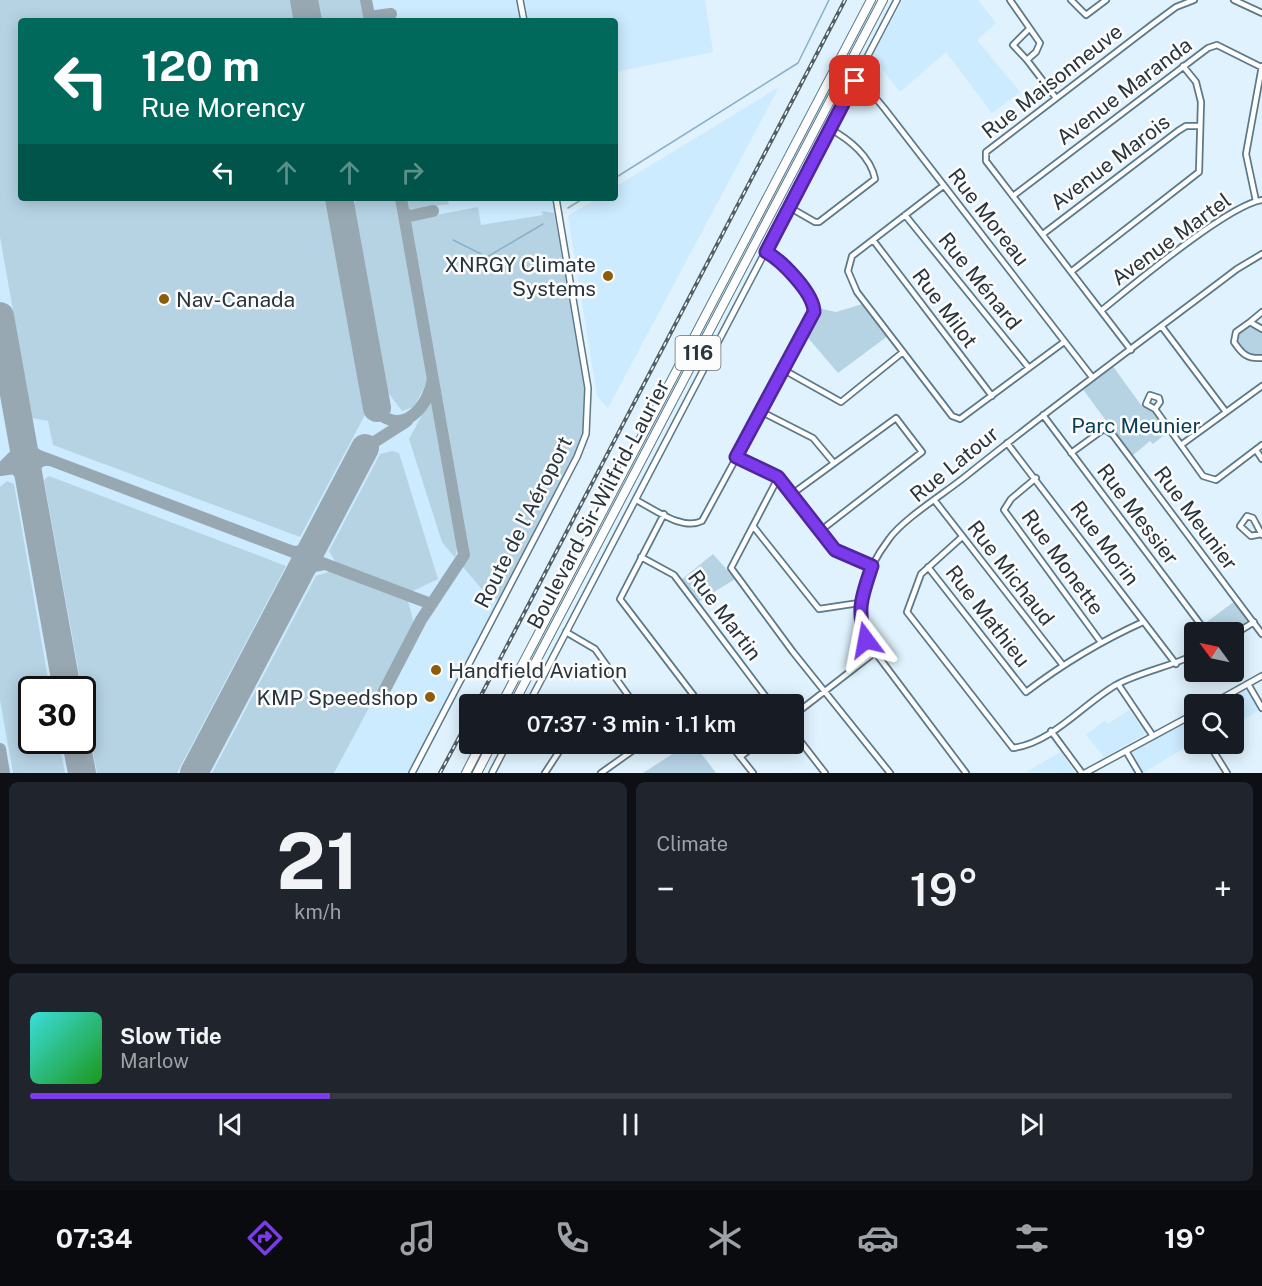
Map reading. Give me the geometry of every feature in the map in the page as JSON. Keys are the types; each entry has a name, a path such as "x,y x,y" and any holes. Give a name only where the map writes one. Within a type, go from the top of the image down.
{"highway":[{"name":"Boulevard Sir-Wilfrid-Laurier","path":"507,694 871,0"},
{"name":"Boulevard Sir-Wilfrid-Laurier","path":"519,694 883,0"},
{"path":"466,773 476,754"},
{"path":"477,773 487,754"}],"street":[{"path":"520,0 523,18"},
{"path":"534,694 897,0"},
{"path":"1010,0 1040,43 1036,52 1027,60"},
{"path":"1071,0 1086,15 1106,0"},
{"name":"Rue Maisonneuve","path":"1131,350 986,160 986,152 1169,12 1194,0"},
{"path":"1234,0 1262,13"},
{"path":"1029,29 1013,45 1056,98"},
{"name":"Avenue Maranda","path":"1013,196 1209,48 1217,45 1262,67"},
{"path":"1072,272 1199,172 1201,102 1196,82 1183,66"},
{"path":"1259,200 1246,154 1262,67"},
{"name":"Rue Moreau","path":"853,86 874,96 1092,377"},
{"name":"Avenue Marois","path":"1043,234 1185,126 1200,126"},
{"path":"789,207 819,222 875,179 874,173 855,147 830,129"},
{"path":"943,186 852,256 848,271 857,291 952,416 960,420 1064,342"},
{"name":"Avenue Martel","path":"1102,310 1210,227 1259,200"},
{"name":"Route de l'Aéroport","path":"412,773 577,457 586,434 588,388 557,201"},
{"name":"Rue Ménard","path":"905,215 1029,368"},
{"name":"Rue Milot","path":"873,240 992,396"},
{"path":"636,500 693,525 702,521 762,412 814,307 789,270 766,252"},
{"name":"Rue Latour","path":"859,603 872,566 890,537 1092,377 1237,269 1262,254"},
{"path":"1262,312 1236,332 1234,342 1240,352 1250,359 1262,358"},
{"path":"1250,322 1262,329"},
{"path":"1162,327 1226,412"},
{"path":"784,370 841,402 903,352"},
{"path":"1180,445 1262,386"},
{"path":"1155,409 1203,476 1216,480 1262,445"},
{"path":"762,412 813,438 834,463"},
{"name":"Rue Messier","path":"1043,415 1199,622"},
{"path":"792,494 896,418 922,452 820,531"},
{"name":"Rue Meunier","path":"1071,453 1104,429 1113,435 1262,634"},
{"name":"Rue Morin","path":"1007,443 1176,664"},
{"path":"1256,450 1262,459"},
{"path":"736,457 778,477 835,550 872,566"},
{"path":"778,477 731,568 793,652 826,690 890,773"},
{"name":"Rue Monette","path":"1036,478 1011,499 1004,510 1100,641"},
{"name":"Rue Michaud","path":"935,501 1062,664"},
{"path":"664,514 620,599 693,694"},
{"path":"1247,516 1253,518 1261,535 1251,536 1240,526 1247,516"},
{"path":"753,526 819,609 859,603 861,623 874,653 966,773"},
{"path":"962,537 921,574 907,612 1013,748 1024,747 1051,731 1118,684 1184,660"},
{"name":"Rue Martin","path":"641,557 674,575 764,694"},
{"name":"Rue Mathieu","path":"928,567 1026,692 1062,664 1100,641 1143,622"},
{"path":"1244,628 1254,622"},
{"path":"566,633 595,649 626,694"},
{"path":"804,707 874,653"},
{"path":"1230,694 1262,676"},
{"path":"1118,684 1153,736"},
{"path":"1248,684 1262,708"},
{"path":"1051,731 1084,773 1184,720"},
{"path":"804,746 825,773"},
{"path":"1126,751 1139,773"},
{"path":"492,773 502,754"},
{"path":"545,773 557,754"},
{"path":"601,773 628,754"},
{"path":"738,754 753,773"},
{"path":"740,757 744,754"},
{"path":"1215,754 1227,773"}],"shaded area":[{"path":"0,0 516,0 519,18 18,18 18,201 553,201 585,393 583,429 576,452 409,773 0,773"},
{"path":"525,0 705,0 713,52 618,71 618,18 528,18"},
{"path":"903,0 978,0 996,23 977,40 1020,92 992,113 946,52 900,92 872,56"},
{"path":"779,87 608,408 597,396 568,216 593,201 618,201 618,185"},
{"path":"1249,691 1260,710 1244,719 1244,694 1239,694"},
{"path":"1129,710 1145,731 1144,735 1104,757 1086,735 1105,720 1108,724"},
{"path":"1184,723 1184,748 1143,773 1131,753"},
{"path":"1061,752 1075,773 1026,772"}],"green space":[{"path":"0,0 293,0 296,18 18,18 18,201 329,201 366,413 300,537 53,445 48,421 32,418 0,237"},
{"path":"316,0 360,0 363,18 319,18"},
{"path":"356,201 396,201 428,380 414,407 402,411 384,387 353,206"},
{"path":"408,201 448,201 449,204 409,210"},
{"path":"478,207 481,225 543,215 542,211 554,213 585,393 583,429 576,452 498,600 486,594 463,567 469,548 411,220"},
{"path":"866,303 889,335 838,373 804,333 814,307 836,312"},
{"path":"1250,322 1262,329 1262,358 1250,359 1234,342 1236,332"},
{"name":"Parc Meunier","path":"1112,365 1141,405 1145,403 1169,431 1153,444 1150,441 1132,456 1082,388"},
{"path":"432,397 458,543 455,558 442,542 409,439"},
{"path":"393,451 399,453 438,579 411,592 336,563 329,551 380,454"},
{"path":"49,476 286,566 177,773 97,773 94,754 96,754 96,676 79,676 44,480"},
{"path":"7,481 14,484 48,676 18,676 18,754 61,754 65,773 13,773 0,700 0,487"},
{"path":"713,554 735,579 698,602 681,580"},
{"path":"332,571 408,601 414,624 334,773 212,773 316,576"},
{"path":"1235,601 1248,619 1244,623 1207,622"},
{"path":"672,754 702,754 716,773 643,773"}],"waterway":[{"path":"618,176 798,63 829,0"},
{"path":"568,208 579,201"},
{"path":"453,240 487,257 543,224"}],"taxiway":[{"path":"366,0 369,18"},
{"path":"376,16 391,14"},
{"path":"342,213 344,201"},
{"path":"382,695 421,620 464,555 402,201"},
{"path":"404,213 410,216 433,211"},
{"path":"381,415 391,420 400,421 408,418 422,406 433,379"},
{"path":"365,448 407,421"},
{"path":"22,438 27,448 37,455 431,604"},
{"path":"0,470 17,453 22,438"},
{"path":"30,482 32,467 43,460 49,460"},
{"path":"1,470 14,468 30,482"},
{"path":"293,552 305,551 315,542"},
{"path":"297,576 314,566 324,564"},
{"path":"0,749 4,773"}],"runway":[{"path":"304,0 307,18"},
{"path":"340,201 377,408"},
{"path":"0,316 64,676"},
{"path":"194,773 365,448"},
{"path":"78,754 82,773"}],"railway":[{"path":"482,694 845,0"},
{"path":"440,773 459,738"}],"place":[{"name":"XNRGY Climate Systems","path":"608,276"},
{"name":"Nav-Canada","path":"164,299"},
{"name":"Handfield Aviation","path":"436,670"},
{"name":"KMP Speedshop","path":"430,697"}],"route":[{"path":"855,81 766,252 789,270 811,298 814,312 736,457 778,477 835,550 872,566 859,603 866,640"}]}
